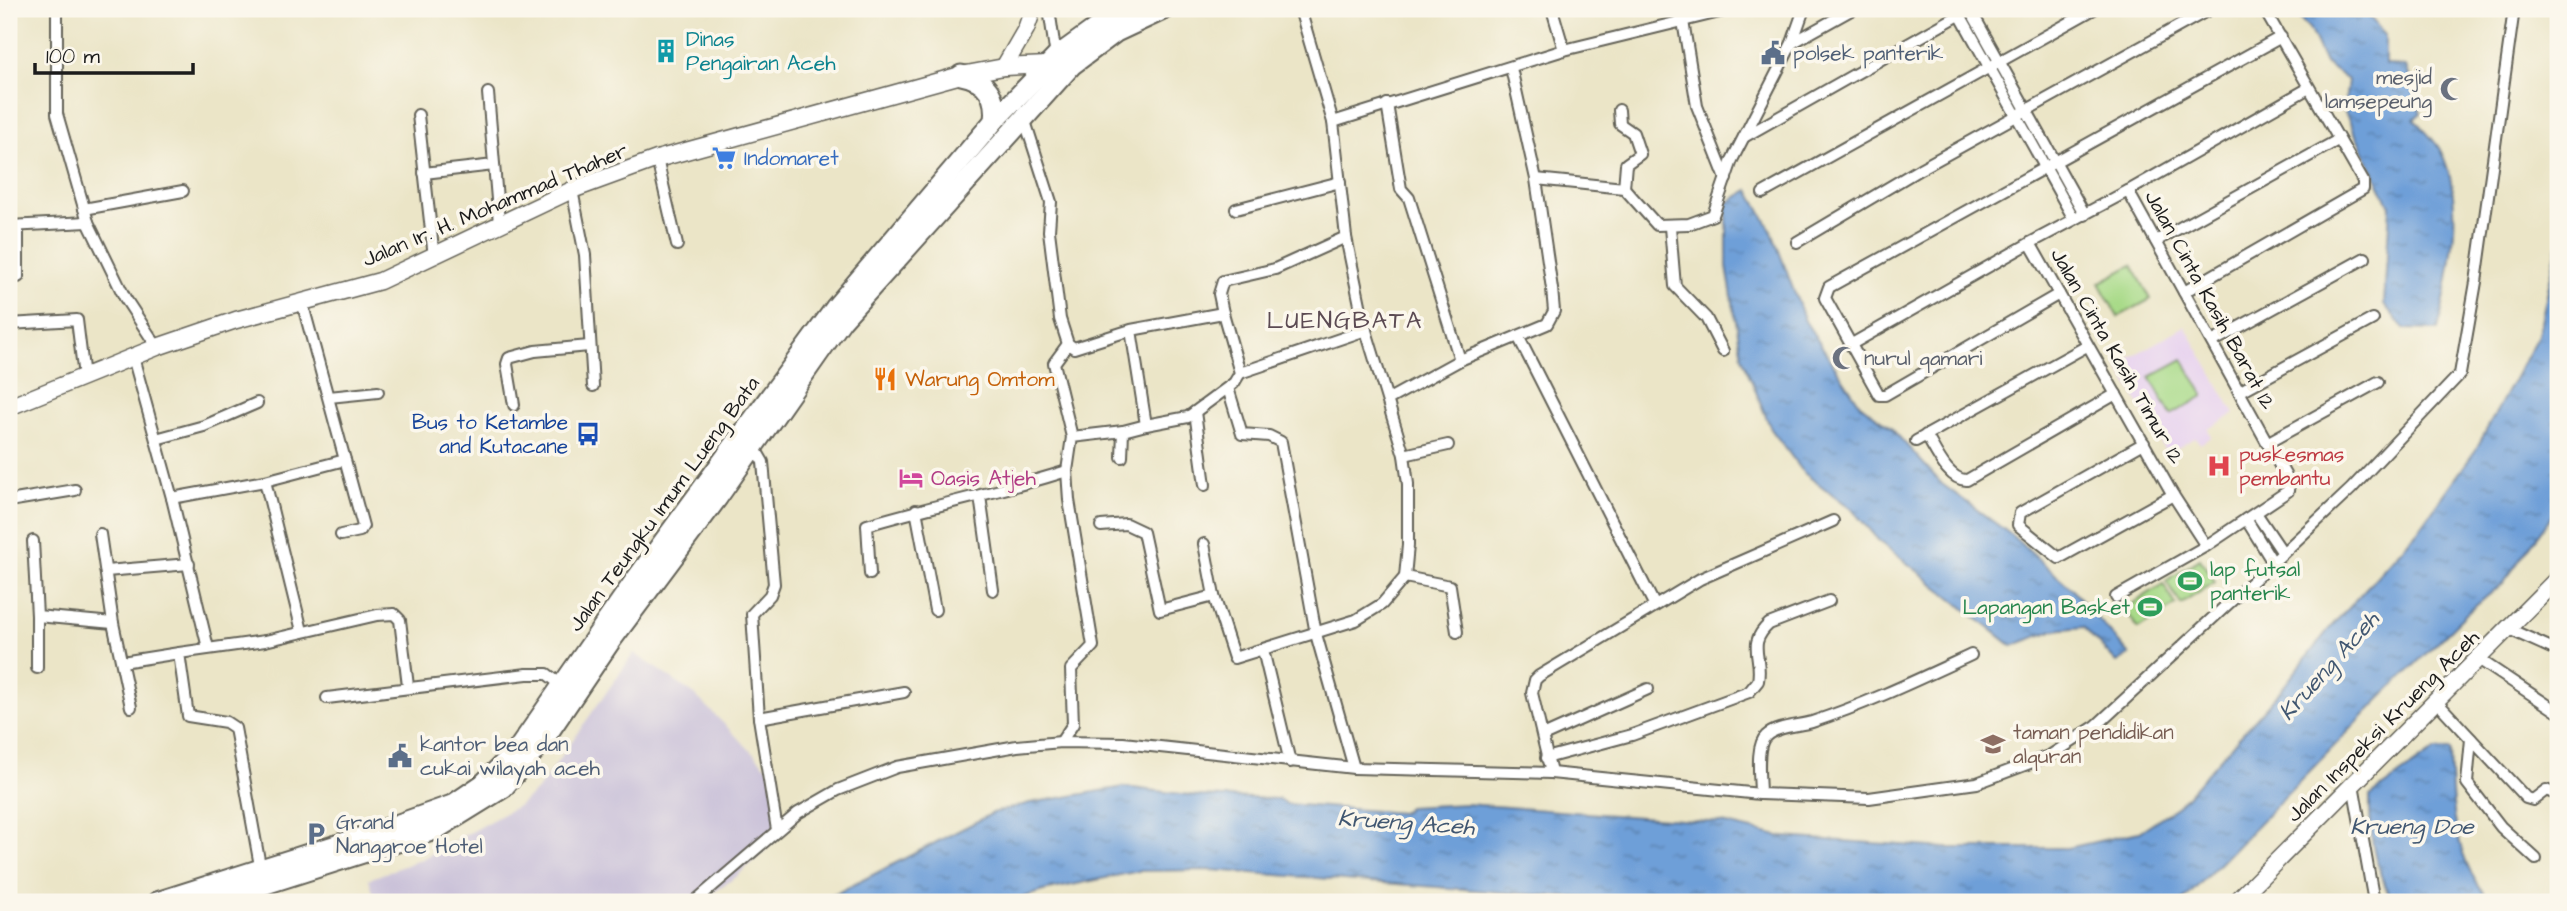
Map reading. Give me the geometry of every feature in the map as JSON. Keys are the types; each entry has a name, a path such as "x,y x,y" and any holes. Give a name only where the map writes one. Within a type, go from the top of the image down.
{"highway":[{"name":"Jalan Teungku Imum Lueng Bata","path":"157,902 261,871 463,799 483,784 567,691 753,445 865,285 994,121 1052,61 1110,18 1129,9"},
{"name":"Jalan Teungku Imum Lueng Bata","path":"209,902 415,837 460,817 503,788 519,772 567,691 824,321 865,285 1072,65 1116,32 1165,9"},
{"path":"961,75 984,83 994,96 994,121"}],"main road":[{"path":"1004,67 1026,29 1033,9"},
{"name":"Jalan Ir. H. Mohammad Thaher","path":"9,407 157,347 236,320 380,281 572,190 657,159 961,75 1052,61"},
{"name":"Jalan Inspeksi Krueng Aceh","path":"2236,902 2435,700 2511,630 2558,579"}],"street":[{"path":"57,9 57,114 84,209 125,298 157,347"},
{"path":"1049,9 1052,61"},
{"path":"1205,544 1214,596 1231,656 1237,658 1356,620 1382,604 1405,577 1410,512 1404,455 1389,398 1366,330 1346,237 1333,122 1300,9"},
{"path":"1552,9 1564,50"},
{"path":"1333,122 1564,50 1732,9"},
{"path":"1536,179 1624,188 1654,223 1670,227 1704,221 1713,215 1744,137 1792,43 1804,9"},
{"path":"1792,43 1853,9"},
{"path":"1763,193 2094,9"},
{"path":"1797,242 2210,9"},
{"path":"2184,292 2360,194 2363,181 2264,9"},
{"path":"694,902 798,813 838,790 897,767 964,754 1061,742 1123,743 1354,768 1550,773 1760,793 1868,798 1978,783 2052,755 2096,726 2283,553 2351,489 2460,374 2476,282 2514,9"},
{"path":"1744,137 1964,10 2080,217"},
{"path":"1683,21 1697,106 1726,179"},
{"path":"2059,294 1885,395 1875,392 1826,302 1829,287 2281,37"},
{"path":"1389,398 1460,360 1547,324 1554,311 1536,179 1511,68"},
{"path":"2128,191 2309,88"},
{"path":"488,93 499,223"},
{"path":"1387,104 1401,189 1409,198 1460,360"},
{"path":"1619,110 1620,124 1633,133 1640,154 1626,164 1624,188"},
{"path":"418,115 434,257"},
{"path":"1024,118 1051,202 1049,231 1060,319 1068,344 1074,348 1130,330 1223,313"},
{"path":"2156,242 2339,140"},
{"path":"657,159 677,245"},
{"path":"424,173 494,165"},
{"path":"1236,209 1340,182"},
{"path":"572,190 585,254 593,386"},
{"path":"84,209 183,191"},
{"name":"Jalan Cinta Kasih Barat 12","path":"2080,217 2128,191 2290,485 2288,491 2251,516"},
{"name":"Jalan Cinta Kasih Timur 12","path":"2080,217 2031,243 2173,495 2206,545"},
{"path":"18,277 13,226 88,222"},
{"path":"1670,227 1675,286 1706,318 1723,351"},
{"path":"1240,373 1219,293 1223,281 1276,270 1346,237"},
{"path":"1850,345 2031,243"},
{"path":"2212,342 2365,258"},
{"path":"302,302 363,526 360,531 341,536"},
{"path":"2239,392 2373,319"},
{"path":"9,324 77,320 84,377"},
{"path":"1130,330 1146,425"},
{"path":"1072,437 1180,421 1227,388 1240,373 1366,330"},
{"path":"1518,336 1654,604"},
{"path":"1061,742 1073,724 1071,669 1093,646 1073,527 1067,471 1072,437 1055,363 1068,344"},
{"path":"514,405 507,364 509,358 535,351 589,346"},
{"path":"2087,346 1921,438 1952,474 1960,480 1973,478 2116,394"},
{"path":"132,357 172,498 208,648"},
{"path":"2267,443 2378,382"},
{"path":"1227,388 1242,434 1269,436 1281,442 1315,634 1354,768"},
{"path":"329,397 378,392"},
{"path":"156,439 204,426 257,403"},
{"path":"1195,412 1205,485"},
{"path":"1122,457 1123,431"},
{"path":"2144,443 2020,513 2018,525 2059,558 2173,495"},
{"path":"753,445 763,462 774,584 770,595 752,614 759,718 777,830"},
{"path":"1404,455 1448,445"},
{"path":"172,498 265,481 345,460"},
{"path":"870,574 867,525 1067,471"},
{"path":"265,481 302,631"},
{"path":"9,501 75,490"},
{"path":"980,496 993,590"},
{"path":"916,510 935,610"},
{"path":"2251,516 2283,553"},
{"path":"2116,597 2251,516"},
{"path":"2251,516 2272,561"},
{"path":"1550,773 1532,693 1535,680 1654,604 1700,579 1833,521"},
{"path":"1101,526 1125,524 1143,532 1160,610 1214,596"},
{"path":"100,534 113,623 131,707"},
{"path":"33,541 37,668"},
{"path":"106,571 189,564"},
{"path":"1405,577 1450,586 1457,632"},
{"path":"1546,758 1632,735 1749,692 1758,681 1756,644 1761,631 1769,624 1829,601"},
{"path":"122,662 265,641 377,615 397,615 408,686"},
{"path":"37,616 113,623"},
{"path":"2511,630 2558,651"},
{"path":"1263,650 1290,762"},
{"path":"179,653 188,716 226,722 235,728 261,871"},
{"path":"1760,793 1760,751 1762,742 1769,734 1812,722 1904,686 1971,655"},
{"path":"2480,660 2558,712"},
{"path":"327,698 408,686 527,674 547,674 567,691"},
{"path":"1543,736 1648,689"},
{"path":"759,718 904,692"},
{"path":"2435,700 2526,798 2533,800 2546,790 2558,795"},
{"path":"2471,739 2467,783 2501,827 2536,859"},
{"path":"2353,784 2374,902"}],"shaded area":[{"path":"2185,326 2235,414 2208,429 2211,437 2200,444 2196,437 2167,454 2117,365"},
{"path":"634,653 695,695 775,775 783,834 736,877 700,902 376,902 369,879 422,859 521,804 539,788"}],"green space":[{"path":"2132,265 2151,299 2118,317 2099,283"},
{"path":"2183,359 2204,396 2171,415 2150,377"},
{"name":"lap futsal panterik","path":"2200,559 2215,582 2181,604 2166,581"},
{"name":"Lapangan Basket","path":"2163,584 2176,605 2138,629 2125,609"}],"water":[{"path":"2290,9 2363,9 2385,35 2385,65 2406,66 2421,113 2414,119 2439,148 2453,191 2454,238 2438,330 2404,329 2384,304 2390,206 2344,110 2348,80 2325,63 2309,28"},
{"path":"1749,190 1772,232 1805,321 1860,404 1891,428 1942,484 2010,534 2072,589 2130,655 2117,663 2083,627 2054,630 2012,646 1878,540 1852,509 1804,473 1771,429 1742,357 1727,267 1727,203"},
{"name":"Krueng Aceh","path":"2558,244 2558,507 2503,583 2466,614 2380,699 2182,902 1636,902 1211,870 1139,871 1043,891 1008,902 820,902 993,813 1030,803 1124,787 1198,796 1278,799 1287,804 1402,813 1408,807 1466,804 1722,823 1783,837 1946,848 2068,848 2139,832 2178,806 2281,690 2329,629 2418,531 2475,451 2538,335"},
{"name":"Krueng Doe","path":"2435,750 2450,750 2454,811 2462,850 2478,886 2491,902 2393,902 2381,876 2370,824 2370,796"}],"place":[{"name":"Dinas Pengairan Aceh","path":"666,51"},
{"name":"polsek panterik","path":"1773,53"},
{"name":"mesjid lamsepeung","path":"2452,89"},
{"name":"Indomaret","path":"724,158"},
{"name":"nurul qamari","path":"1844,358"},
{"name":"Warung Omtom","path":"885,379"},
{"name":"Bus to Ketambe and Kutacane","path":"588,434"},
{"name":"puskesmas pembantu","path":"2219,466"},
{"name":"Oasis Atjeh","path":"911,478"},
{"name":"lap futsal panterik","path":"2190,581"},
{"name":"Lapangan Basket","path":"2150,607"},
{"name":"taman pendidikan alquran","path":"1993,744"},
{"name":"kantor bea dan cukai wilayah aceh","path":"400,756"},
{"name":"Grand Nanggroe Hotel","path":"316,834"}],"district":[{"name":"LUENGBATA","path":"1345,321"}]}
